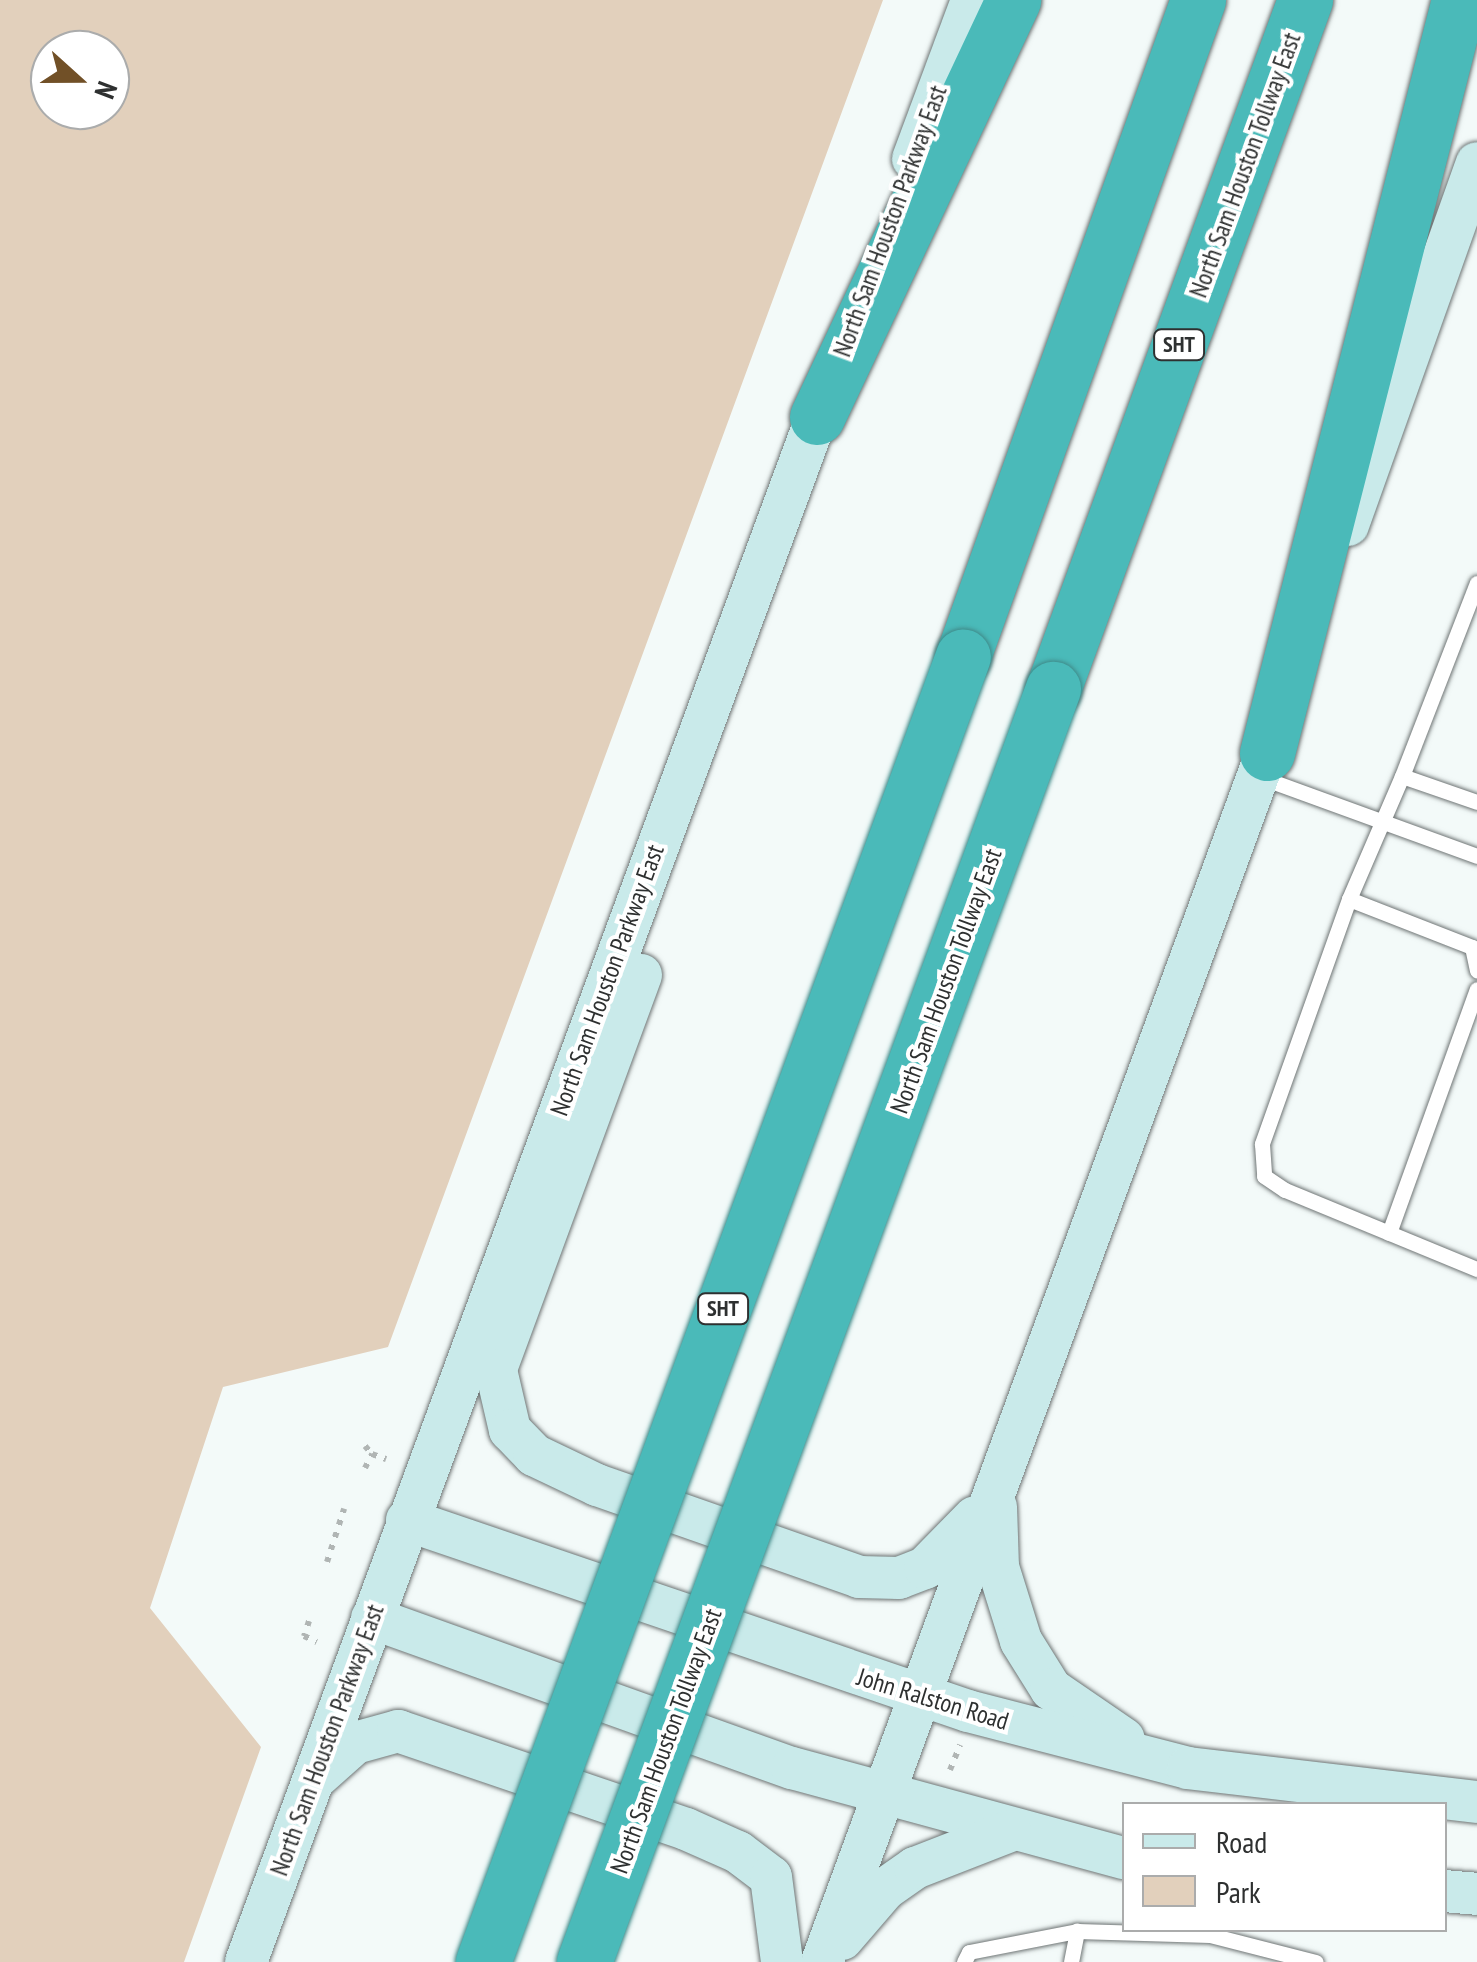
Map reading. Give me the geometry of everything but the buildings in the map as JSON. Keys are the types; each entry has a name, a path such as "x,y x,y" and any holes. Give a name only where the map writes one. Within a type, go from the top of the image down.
{"highway":[{"path":"817,416 1013,0"},
{"name":"SHT","path":"482,1962 963,656 1198,0"},
{"name":"North Sam Houston Tollway East","path":"584,1962 1305,0"},
{"path":"1263,765 1459,0"}],"main road":[{"name":"North Sam Houston Parkway East","path":"246,1962 972,0"},
{"path":"822,1962 920,1698 990,1494 1263,765 1477,164"},
{"path":"696,741 654,939 496,1370 510,1430 534,1455 597,1485 860,1577 899,1578 925,1568 990,1494"},
{"path":"990,1494 1006,1606 1050,1689 1099,1727 1188,1768"},
{"name":"John Ralston Road","path":"407,1520 920,1698 1188,1768 1477,1802"},
{"path":"372,1618 884,1796 1122,1858"},
{"path":"312,1781 354,1742 398,1730 686,1829 738,1852 771,1876 782,1962"},
{"path":"822,1962 884,1889 926,1862 1010,1831"},
{"path":"1447,1891 1477,1894"}],"lane":[{"path":"1477,583 1385,824 1349,898 1262,1144 1264,1176 1477,1269"},
{"path":"1263,765 1385,824 1476,851"},
{"path":"1402,776 1477,802"},
{"path":"1349,898 1472,947 1477,970"},
{"path":"1389,1233 1477,990"},
{"path":"964,1962 969,1952 1078,1931 1122,1931"},
{"path":"1071,1962 1078,1931"},
{"path":"1171,1932 1258,1937 1316,1962"}],"path":[{"path":"365,1446 372,1454 386,1459"},
{"path":"366,1468 372,1454"},
{"path":"327,1562 344,1509"},
{"path":"309,1621 299,1637 317,1642"},
{"path":"948,1775 962,1739"}],"green space":[{"path":"0,0 883,0 388,1347 223,1387 150,1608 261,1747 184,1962 0,1962"}]}
